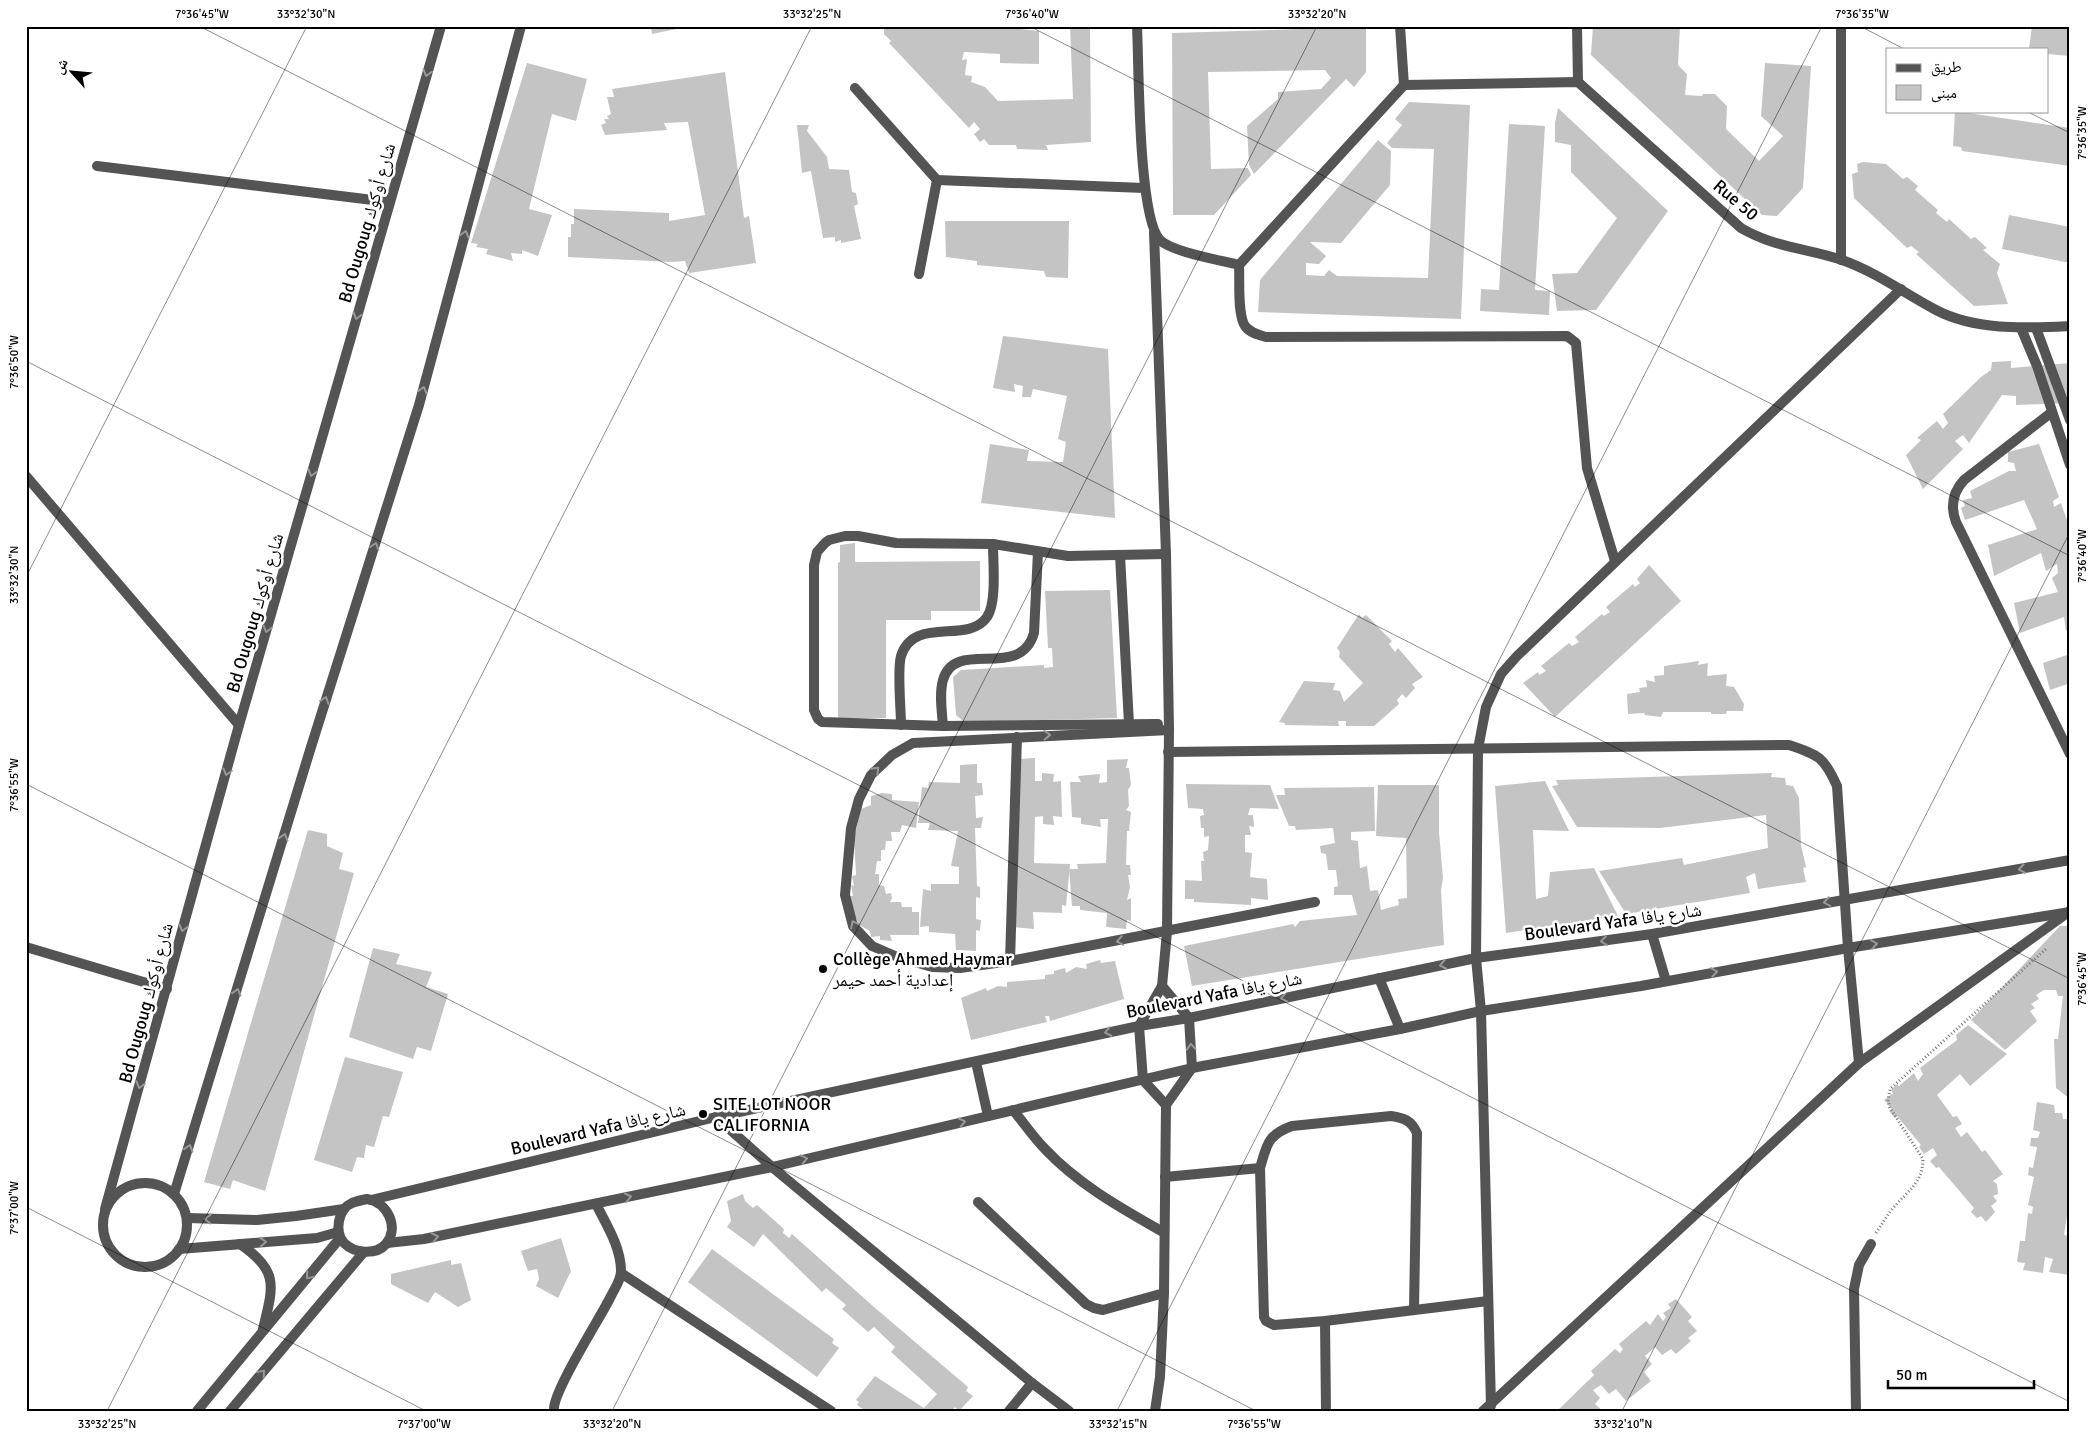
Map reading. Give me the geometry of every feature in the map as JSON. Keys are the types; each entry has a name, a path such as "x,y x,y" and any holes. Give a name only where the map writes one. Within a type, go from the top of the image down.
{"street":[{"name":"Bd Ougoug شارع أوكوك","path":"105,1209 240,725 441,26"},
{"path":"174,1194 311,747 419,405 521,26"},
{"path":"1137,26 1144,188 1149,218 1154,233 1166,554 1169,727 1168,932 1162,986 1139,1026 1142,1080 1166,1105"},
{"path":"1400,26 1404,85 1239,265 1241,314 1245,325 1256,334 1266,337 1567,336 1576,344 1587,468 1615,561"},
{"path":"1404,85 1578,82 1577,26"},
{"path":"1841,26 1841,260"},
{"name":"Rue 50","path":"1578,82 1742,228 1759,238 1781,246 1841,260 1871,272 1937,311 1962,320 1988,326 2021,328 2070,326"},
{"path":"855,88 937,180 1144,188"},
{"path":"97,166 389,202"},
{"path":"919,274 937,180"},
{"path":"1154,233 1159,240 1172,248 1239,265"},
{"path":"1491,1407 1481,1011 1476,958 1478,749 1486,707 1501,674 1615,561 1901,289"},
{"path":"2021,328 2037,366 2070,465"},
{"path":"2036,328 2070,420"},
{"path":"2052,412 1964,480 1956,492 1952,507 1956,522 2070,754"},
{"path":"26,476 240,725"},
{"path":"1166,554 1068,556 993,544 896,543 858,536 845,536 829,540 817,552 814,565 815,714 818,719 827,724 901,726 1129,724 1169,727"},
{"path":"901,726 900,664 904,650 908,644 920,635 975,627 987,617 991,609 992,600 993,544"},
{"path":"943,726 942,687 949,668 962,661 1016,656 1028,648 1032,641 1038,552"},
{"path":"1120,555 1129,724"},
{"path":"1169,727 913,743 892,755 871,775 859,799 851,828 845,895 853,926 872,946 895,956 932,967 960,968 1010,961 1168,932 1315,902"},
{"path":"1010,961 1017,737"},
{"path":"1168,752 1789,745 1815,754 1828,765 1838,786 1848,948 1859,1063"},
{"name":"Boulevard Yafa شارع يافا","path":"371,1200 716,1118 1139,1026 1189,1018 1476,958 1652,934 2070,860"},
{"path":"386,1243 424,1240 772,1167 1192,1068 1400,1029 1481,1011 2070,912"},
{"path":"1483,1411 1491,1407 1859,1063 2070,912"},
{"path":"1652,934 1666,981"},
{"path":"26,946 167,988"},
{"path":"1379,978 1400,1029"},
{"path":"1155,1411 1160,1377 1164,1293 1163,1232 1166,1105 1192,1068 1189,1018 1162,986"},
{"path":"976,1062 988,1116"},
{"path":"1013,1110 1044,1148 1086,1186 1104,1199 1163,1232"},
{"path":"1414,1310 1417,1133 1414,1127 1405,1118 1391,1116 1292,1126 1278,1131 1269,1139 1260,1168 1264,1317 1266,1321 1274,1325 1326,1321 1488,1301"},
{"path":"716,1118 772,1167 1032,1383 1070,1411"},
{"path":"1165,1177 1260,1168"},
{"path":"136,1183 163,1186 174,1194 182,1205 187,1218 187,1232 174,1257 162,1264 148,1268 134,1266 121,1260 110,1250 104,1238 102,1224 105,1209 112,1198 123,1189 136,1183"},
{"path":"187,1218 258,1220 344,1209 351,1203 371,1200 383,1205 392,1219 390,1236 386,1243 380,1248 363,1253 230,1411"},
{"path":"978,1202 1086,1304 1094,1308 1103,1310 1164,1293"},
{"path":"554,1411 553,1406 559,1387 600,1319 621,1273 616,1246 596,1204"},
{"path":"197,1411 339,1235 344,1209"},
{"path":"179,1249 339,1235"},
{"path":"339,1235 348,1246 363,1253"},
{"path":"240,1244 253,1253 269,1272 270,1297 262,1331"},
{"path":"1856,1411 1854,1289 1860,1265 1871,1244"},
{"path":"621,1273 832,1411"},
{"path":"1326,1321 1326,1411"},
{"path":"1010,1411 1032,1383"}],"path":[{"path":"1871,1244 1894,1207 1918,1180 1923,1165 1923,1158 1890,1108 1888,1101 1890,1089 2049,946"}],"building":[{"path":"651,26 686,26 686,27 652,34"},
{"path":"884,26 893,26 896,29 898,26 995,26 1039,31 1039,64 1000,63 1000,54 964,52 962,60 967,59 965,75 972,76 971,82 985,87 998,101 1073,99 1070,26 1090,26 1091,142 1046,145 1048,150 1017,149 1016,145 989,145 984,139 980,142 974,134 980,129 974,122 969,128 889,43 891,41 884,34"},
{"path":"1593,26 1680,26 1678,65 1687,74 1685,95 1702,96 1703,94 1715,94 1727,106 1726,129 1759,161 1783,136 1761,116 1765,63 1811,66 1803,188 1777,216 1762,215 1591,55"},
{"path":"2032,26 2070,26 2070,56 2048,54 2048,48 2029,48"},
{"path":"1366,27 1366,72 1354,87 1346,79 1254,174 1249,165 1247,126 1278,99 1278,92 1321,89 1331,78 1325,70 1208,72 1211,169 1248,168 1251,175 1214,215 1173,215 1172,33"},
{"path":"527,63 587,79 576,121 552,114 529,209 552,215 538,256 522,250 522,254 511,253 513,261 486,254 488,249 476,247 478,244 471,243"},
{"path":"725,72 744,218 749,216 756,263 689,273 685,261 568,257 568,237 571,237 571,224 574,224 574,209 669,213 669,221 705,215 688,122 664,123 667,130 605,135 601,125 606,123 604,119 609,119 607,116 611,114 607,97 614,97 612,89"},
{"path":"1409,102 1470,105 1461,319 1258,312 1260,280 1378,140 1391,151 1390,185 1341,243 1310,242 1326,256 1319,264 1306,263 1306,275 1324,276 1329,270 1337,276 1428,278 1434,149 1392,148 1387,143 1402,125 1395,119"},
{"path":"1558,108 1668,211 1596,310 1557,311 1552,274 1577,273 1617,218 1571,172 1571,145 1555,142 1555,123"},
{"path":"1955,112 2070,128 2070,166 1962,151 1961,147 1953,146"},
{"path":"1509,124 1545,126 1535,290 1550,291 1549,315 1480,311 1481,289 1499,290"},
{"path":"797,125 809,125 807,131 827,157 829,169 849,170 852,192 856,193 858,204 854,206 861,239 841,243 841,240 835,242 835,237 823,238 811,171 802,173"},
{"path":"1863,162 1886,164 1903,179 1907,177 1918,186 1915,190 1938,210 1936,213 1947,222 1949,219 1971,239 1975,237 1987,248 1983,250 2000,264 1997,273 2008,304 1974,306 1916,254 1919,252 1911,246 1907,248 1854,198 1852,174 1858,172 1857,164"},
{"path":"2009,215 2070,227 2070,263 2002,249"},
{"path":"945,221 1069,221 1068,278 1046,277 1044,271 977,265 977,261 946,257"},
{"path":"1003,336 1108,349 1115,518 981,503 990,444 1029,450 1027,461 1063,462 1066,442 1058,439 1067,396 1033,389 1031,397 1022,397 1023,386 1014,384 1015,392 993,388"},
{"path":"2011,361 2011,368 2070,363 2070,403 2016,405 2016,396 2002,395 1969,443 1963,435 1955,441 1963,449 1923,489 1906,455 1921,440 1917,438 1937,421 1943,429 1948,423 1943,414 1981,377 1991,370 1992,362"},
{"path":"2039,444 2059,497 2053,501 2054,507 2061,503 2070,529 2070,629 2066,631 2064,617 2020,633 2014,603 2058,592 2052,578 2058,573 2057,564 2046,571 2041,553 1994,576 1988,545 2037,529 2024,500 1965,520 1961,508 1965,506 1963,500 1972,498 1970,491 2009,471 2016,471 2014,463 2008,462 2008,452"},
{"path":"855,543 855,562 980,561 980,611 931,611 931,620 886,620 886,718 838,718 838,563 840,562 840,545"},
{"path":"1649,565 1681,601 1555,717 1523,683 1538,672 1539,675 1546,671 1541,666 1569,643 1572,646 1579,642 1575,637 1602,614 1604,616 1610,612 1606,607 1633,584 1635,587 1640,583 1637,579"},
{"path":"1110,590 1117,718 964,722 956,715 953,677 961,670 1044,665 1044,668 1053,667 1052,648 1048,648 1045,591"},
{"path":"1359,614 1362,618 1366,615 1392,641 1389,644 1395,652 1398,648 1423,677 1412,684 1415,688 1406,698 1402,694 1397,700 1399,704 1374,726 1346,726 1346,721 1338,721 1339,726 1285,725 1285,723 1279,722 1304,681 1335,683 1333,690 1340,691 1344,702 1363,683 1339,657 1340,652 1337,648"},
{"path":"2070,654 2070,683 2050,690 2043,663"},
{"path":"1699,661 1698,665 1708,663 1707,676 1727,674 1726,686 1734,687 1744,704 1743,711 1727,711 1726,714 1711,714 1711,712 1663,712 1661,717 1645,715 1644,713 1628,714 1627,694 1640,692 1639,688 1647,687 1646,680 1655,682 1654,676 1664,675 1664,666"},
{"path":"1035,758 1035,781 1042,781 1042,773 1054,774 1053,782 1061,781 1062,817 1053,816 1054,825 1043,824 1043,816 1035,817 1034,863 1070,864 1066,906 1062,905 1062,913 1033,912 1034,929 1014,927 1019,759"},
{"path":"1128,759 1126,768 1129,768 1131,785 1128,790 1129,806 1126,810 1131,812 1129,831 1127,831 1126,865 1130,865 1131,875 1128,875 1130,887 1127,900 1131,898 1131,921 1127,920 1126,929 1106,927 1107,913 1080,910 1080,906 1072,906 1069,869 1078,869 1077,864 1106,863 1108,819 1100,819 1101,827 1081,824 1081,818 1072,817 1070,782 1081,782 1078,776 1100,774 1099,783 1107,782 1107,760"},
{"path":"977,764 977,783 982,783 983,795 975,796 976,818 983,817 981,828 975,828 977,886 980,887 980,898 976,897 976,919 981,920 980,931 976,930 976,951 956,950 955,934 929,932 929,926 920,927 923,889 931,891 931,884 959,884 959,867 951,866 958,831 928,830 930,823 918,823 922,787 928,788 929,782 960,783 960,765"},
{"path":"1772,773 1771,777 1785,778 1786,785 1793,786 1799,798 1801,845 1806,867 1803,868 1806,882 1758,889 1755,873 1746,877 1750,893 1626,914 1599,871 1682,858 1684,865 1768,848 1766,815 1660,828 1577,827 1552,786 1558,785 1556,780"},
{"path":"1545,781 1569,831 1533,830 1536,899 1548,896 1550,872 1594,868 1618,916 1506,933 1495,786"},
{"path":"1186,784 1270,785 1279,809 1250,808 1248,815 1253,815 1254,827 1249,826 1251,835 1245,835 1245,852 1252,853 1250,877 1267,879 1268,900 1251,898 1251,905 1194,902 1194,899 1185,899 1185,880 1202,881 1201,861 1204,861 1203,852 1208,850 1209,836 1204,837 1204,828 1201,828 1200,816 1204,815 1203,809 1188,808"},
{"path":"1378,785 1439,785 1444,945 1192,986 1184,946 1293,924 1295,927 1300,921 1357,915 1352,895 1334,895 1334,887 1338,886 1336,870 1328,870 1326,854 1321,853 1320,846 1335,843 1333,828 1296,830 1295,826 1289,826 1276,795 1285,795 1284,788 1374,787 1375,831 1351,832 1351,840 1358,841 1360,868 1367,866 1370,891 1378,890 1381,910 1399,905 1398,899 1407,898 1406,838 1376,836"},
{"path":"882,793 892,794 892,800 919,802 916,828 902,825 900,832 891,832 892,841 886,841 885,850 881,850 881,861 877,861 875,874 879,874 879,885 884,886 886,894 891,893 892,898 890,902 901,902 902,907 912,907 912,912 919,912 919,935 890,935 892,941 880,940 880,936 871,937 870,931 859,925 856,918 847,915 848,896 853,896 852,876 856,875 854,838 861,809 871,805 871,796"},
{"path":"308,830 327,834 327,846 343,853 339,869 354,873 265,1191 233,1180 230,1189 204,1182"},
{"path":"2060,926 2070,926 2070,1099 2056,1088 2054,1039 2058,1039 2063,996 2058,996 2056,990 2044,990 2036,995 2039,999 2031,1004 2035,1008 2030,1011 2037,1021 2005,1050 1971,1020"},
{"path":"373,948 400,954 396,964 432,972 426,987 448,994 431,1051 417,1047 413,1059 349,1037"},
{"path":"1100,960 1101,963 1115,961 1124,999 1050,1021 1049,1016 1045,1016 1047,1022 971,1040 961,998 986,988 987,991 998,986 1007,987 1007,982 1045,979 1045,975 1054,974 1054,971 1065,968 1066,973 1076,967 1087,969 1086,964"},
{"path":"1968,1025 2007,1054 1970,1086 1960,1074 1937,1095 1953,1117 1957,1116 1962,1124 1955,1128 1961,1137 1967,1132 1982,1152 1985,1150 2003,1174 1993,1181 1997,1184 1998,1194 1993,1196 1997,1201 1991,1206 1995,1212 1986,1222 1981,1216 1977,1218 1971,1212 1974,1208 1939,1167 1936,1168 1930,1161 1937,1155 1933,1148 1924,1154 1919,1147 1921,1145 1897,1116 1895,1118 1889,1111 1892,1109 1884,1100 1893,1093 1891,1090 1897,1084 1899,1086 1914,1073 1918,1081 1923,1074 1920,1068 1957,1040 1956,1035"},
{"path":"345,1057 403,1072 389,1117 383,1116 374,1147 366,1145 364,1158 357,1157 352,1172 314,1160"},
{"path":"2037,1102 2054,1105 2055,1113 2062,1113 2063,1119 2070,1119 2070,1196 2064,1235 2070,1236 2070,1275 2049,1272 2053,1259 2045,1257 2043,1273 2023,1270 2025,1263 2017,1262 2020,1241 2025,1241 2028,1213 2032,1214 2033,1207 2028,1205 2034,1177 2028,1175 2029,1167 2033,1168 2037,1147 2030,1146 2031,1138 2038,1138 2040,1132 2033,1130"},
{"path":"743,1194 745,1201 753,1208 757,1205 784,1229 783,1233 789,1238 792,1234 968,1387 966,1391 973,1396 959,1411 955,1407 952,1411 866,1411 857,1405 859,1402 856,1400 875,1376 924,1408 937,1394 891,1352 895,1347 874,1327 868,1332 842,1309 846,1305 826,1288 822,1292 763,1234 754,1247 727,1227 731,1221 727,1201"},
{"path":"561,1238 571,1271 558,1298 536,1286 539,1279 537,1269 528,1271 521,1251"},
{"path":"712,1249 834,1339 832,1343 839,1348 817,1377 688,1282"},
{"path":"451,1260 451,1265 461,1263 471,1300 458,1307 435,1292 428,1303 391,1284 391,1274"},
{"path":"1676,1299 1692,1317 1688,1321 1697,1331 1688,1338 1691,1341 1676,1354 1671,1349 1662,1355 1655,1347 1645,1356 1652,1364 1644,1372 1651,1381 1626,1401 1616,1389 1609,1394 1601,1385 1593,1390 1600,1398 1595,1404 1603,1411 1557,1411 1594,1375 1591,1371 1615,1349 1620,1353 1623,1349 1619,1344 1646,1321 1650,1325 1658,1314 1663,1321 1666,1317 1663,1313 1671,1308 1668,1304"}],"place":[{"name":"Collège Ahmed Haymar إعدادية أحمد حيمر","path":"823,969"},
{"name":"SITE LOT NOOR CALIFORNIA","path":"703,1114"}]}
